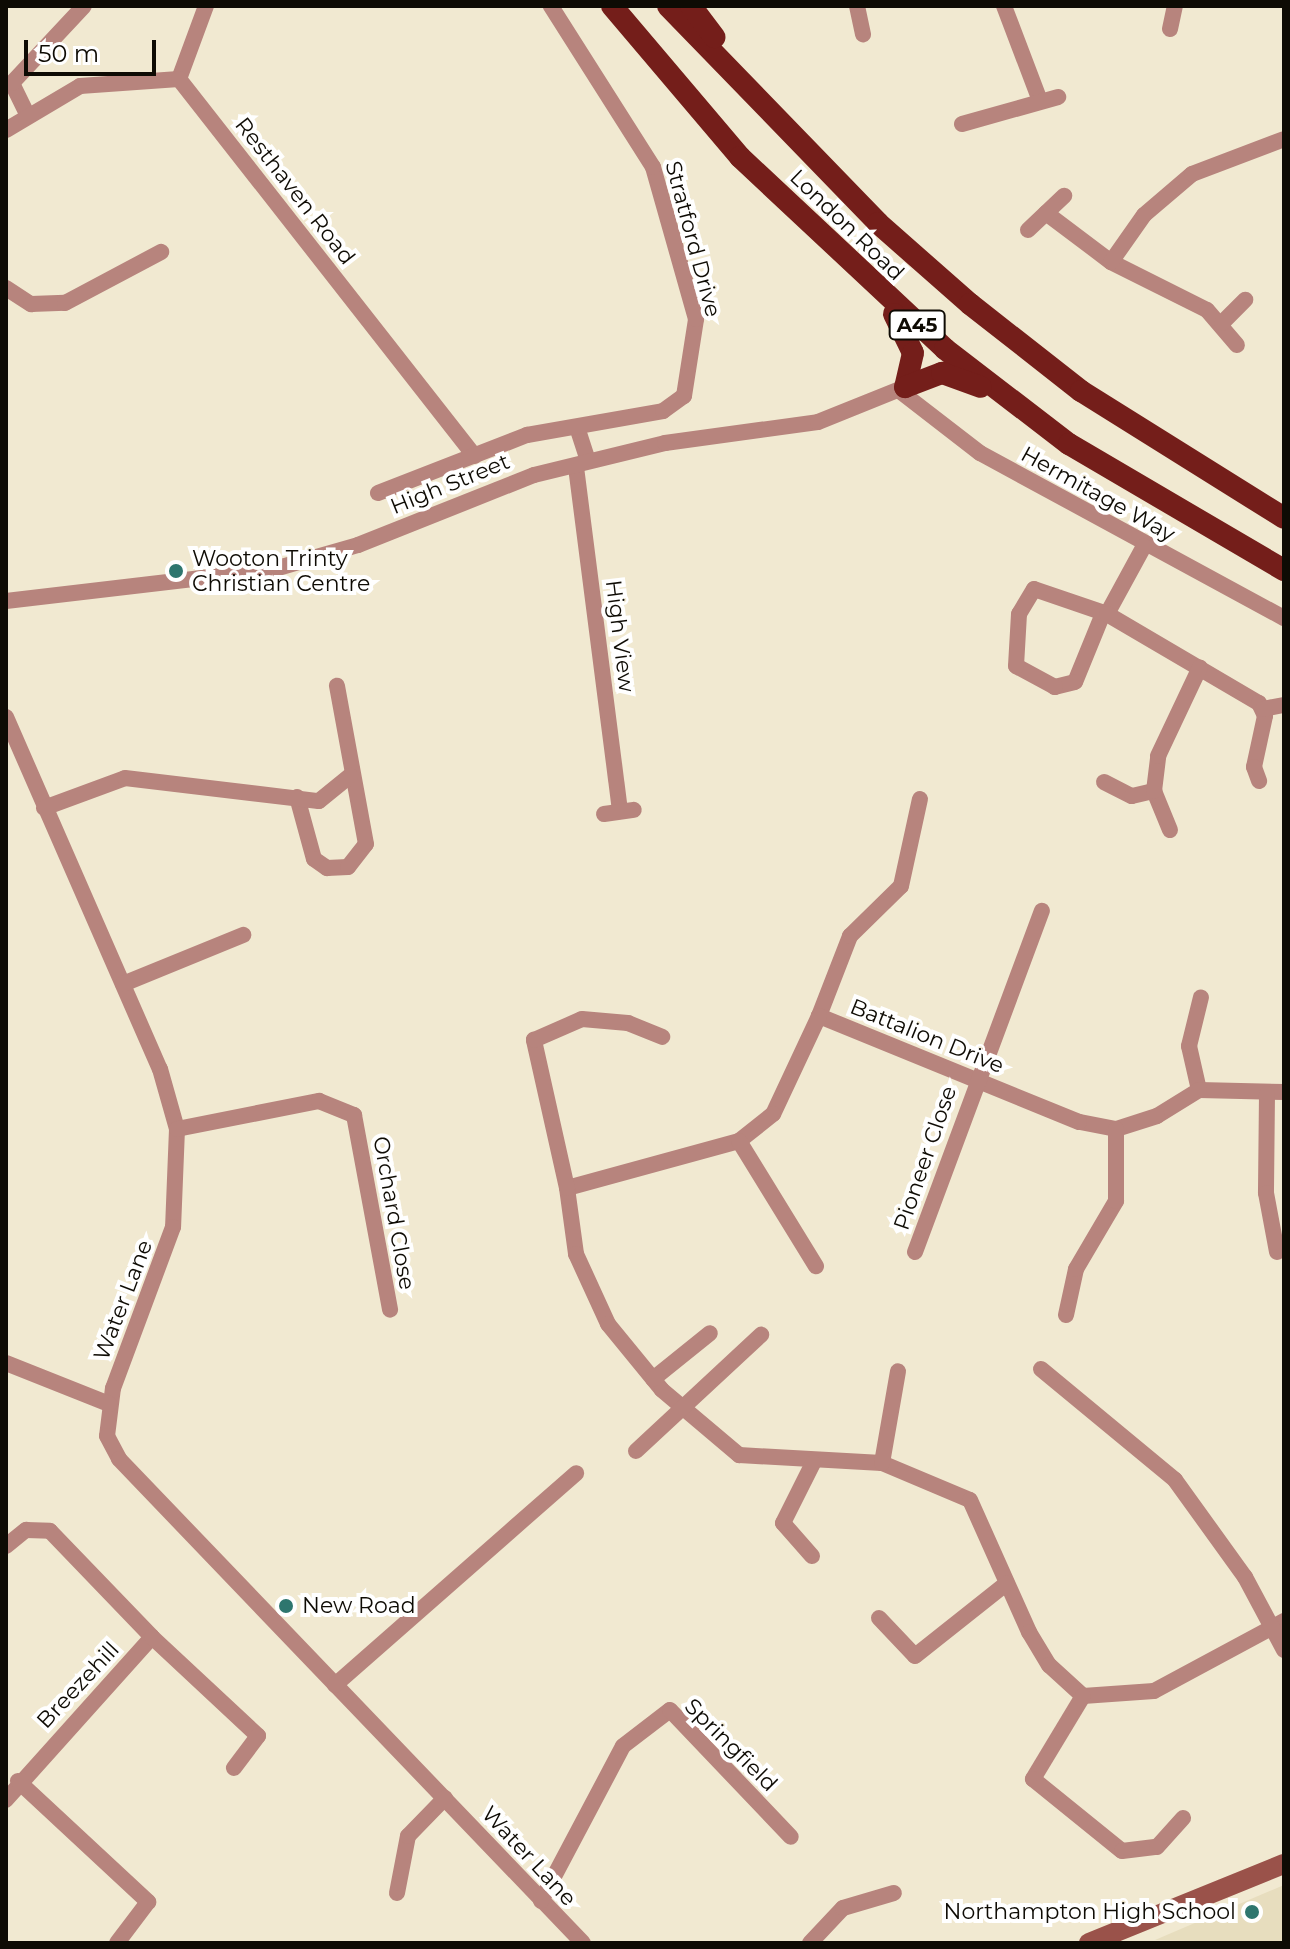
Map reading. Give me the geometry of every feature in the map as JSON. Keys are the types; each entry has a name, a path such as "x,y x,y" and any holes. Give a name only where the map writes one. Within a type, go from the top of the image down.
{"highway":[{"name":"London Road","path":"612,6 740,157 883,296 1005,397 1069,444 1284,570"},
{"name":"London Road","path":"668,6 914,257 1037,358 1160,445 1284,518"},
{"path":"691,6 765,108"},
{"path":"883,296 913,353 903,389"},
{"path":"903,389 942,373 1005,397"}],"main road":[{"path":"1089,1943 1284,1864"}],"street":[{"path":"27,114 12,83 84,6"},
{"path":"6,130 27,114 80,86 179,79 206,6"},
{"name":"Stratford Drive","path":"378,493 475,456 577,427 678,406 696,319 649,158 551,6"},
{"path":"857,6 863,34"},
{"path":"1004,6 1040,101"},
{"path":"1170,29 1175,6"},
{"name":"Resthaven Road","path":"179,79 475,456"},
{"path":"962,124 1058,97"},
{"path":"1111,262 1144,215 1192,174 1284,139"},
{"path":"1028,230 1064,196"},
{"path":"1046,213 1111,262 1183,294 1222,323 1237,345"},
{"path":"6,288 31,304 65,303 161,252"},
{"path":"1222,323 1245,300"},
{"name":"High Street","path":"6,601 271,570 385,535 482,491 582,463 818,422 903,389"},
{"name":"Hermitage Way","path":"903,389 980,453 1144,546 1284,618"},
{"path":"577,427 582,463"},
{"name":"High View","path":"582,463 620,812"},
{"path":"1144,546 1104,615 1075,682 1055,687 1016,666 1019,614 1034,589 1104,615 1200,667 1263,709 1284,705"},
{"path":"1170,830 1154,791 1158,756 1200,667"},
{"path":"297,797 314,859 327,868 348,867 366,844 350,776 337,686"},
{"path":"1259,781 1254,767 1263,709"},
{"name":"Water Lane","path":"6,717 160,1069 177,1129 173,1227 109,1404 107,1436 119,1459 583,1943"},
{"path":"44,808 125,778 319,801 350,776"},
{"path":"1104,782 1132,796 1154,791"},
{"path":"819,1016 850,936 901,886 920,799"},
{"name":"Pioneer Close","path":"915,1252 976,1079 1042,911"},
{"path":"123,984 243,935"},
{"path":"1201,997 1189,1046 1199,1090 1275,1093 1266,1193 1277,1252"},
{"name":"Battalion Drive","path":"567,1188 739,1141 773,1114 819,1016 1079,1122 1116,1129 1157,1116 1199,1090"},
{"path":"662,1037 628,1023 582,1019 534,1040 567,1188 576,1254 608,1324 653,1379 739,1455 813,1463 882,1463 970,1500 1007,1583 1049,1665 1083,1696 1154,1691 1278,1624"},
{"name":"Orchard Close","path":"177,1129 319,1101 354,1115 390,1310"},
{"path":"1066,1315 1076,1269 1116,1201 1116,1129"},
{"path":"739,1141 816,1266"},
{"path":"653,1379 710,1333"},
{"path":"636,1451 761,1335"},
{"path":"6,1363 109,1404"},
{"path":"1041,1369 1175,1480 1224,1543 1278,1624 1284,1650"},
{"path":"882,1463 898,1371"},
{"path":"812,1556 783,1523 813,1463"},
{"path":"335,1685 576,1473"},
{"name":"Breezehill","path":"6,1546 26,1530 50,1531 152,1637 258,1736 234,1768"},
{"path":"879,1618 915,1656 1007,1583"},
{"name":"Breezehill","path":"6,1800 18,1781 152,1637"},
{"path":"1083,1696 1033,1779 1122,1851 1157,1847 1183,1818"},
{"name":"Springfield","path":"541,1901 623,1746 670,1710 791,1837"},
{"path":"18,1781 51,1807 105,1869 148,1902 117,1943"},
{"path":"397,1893 408,1836 445,1798"},
{"path":"810,1943 843,1908 894,1893"}],"shaded area":[{"name":"Northampton High School","path":"1284,1885 1284,1943 1155,1940"}],"place":[{"name":"Wooton Trinty Christian Centre","path":"176,571"},
{"name":"New Road","path":"286,1606"},
{"name":"Northampton High School","path":"1252,1912"}]}
